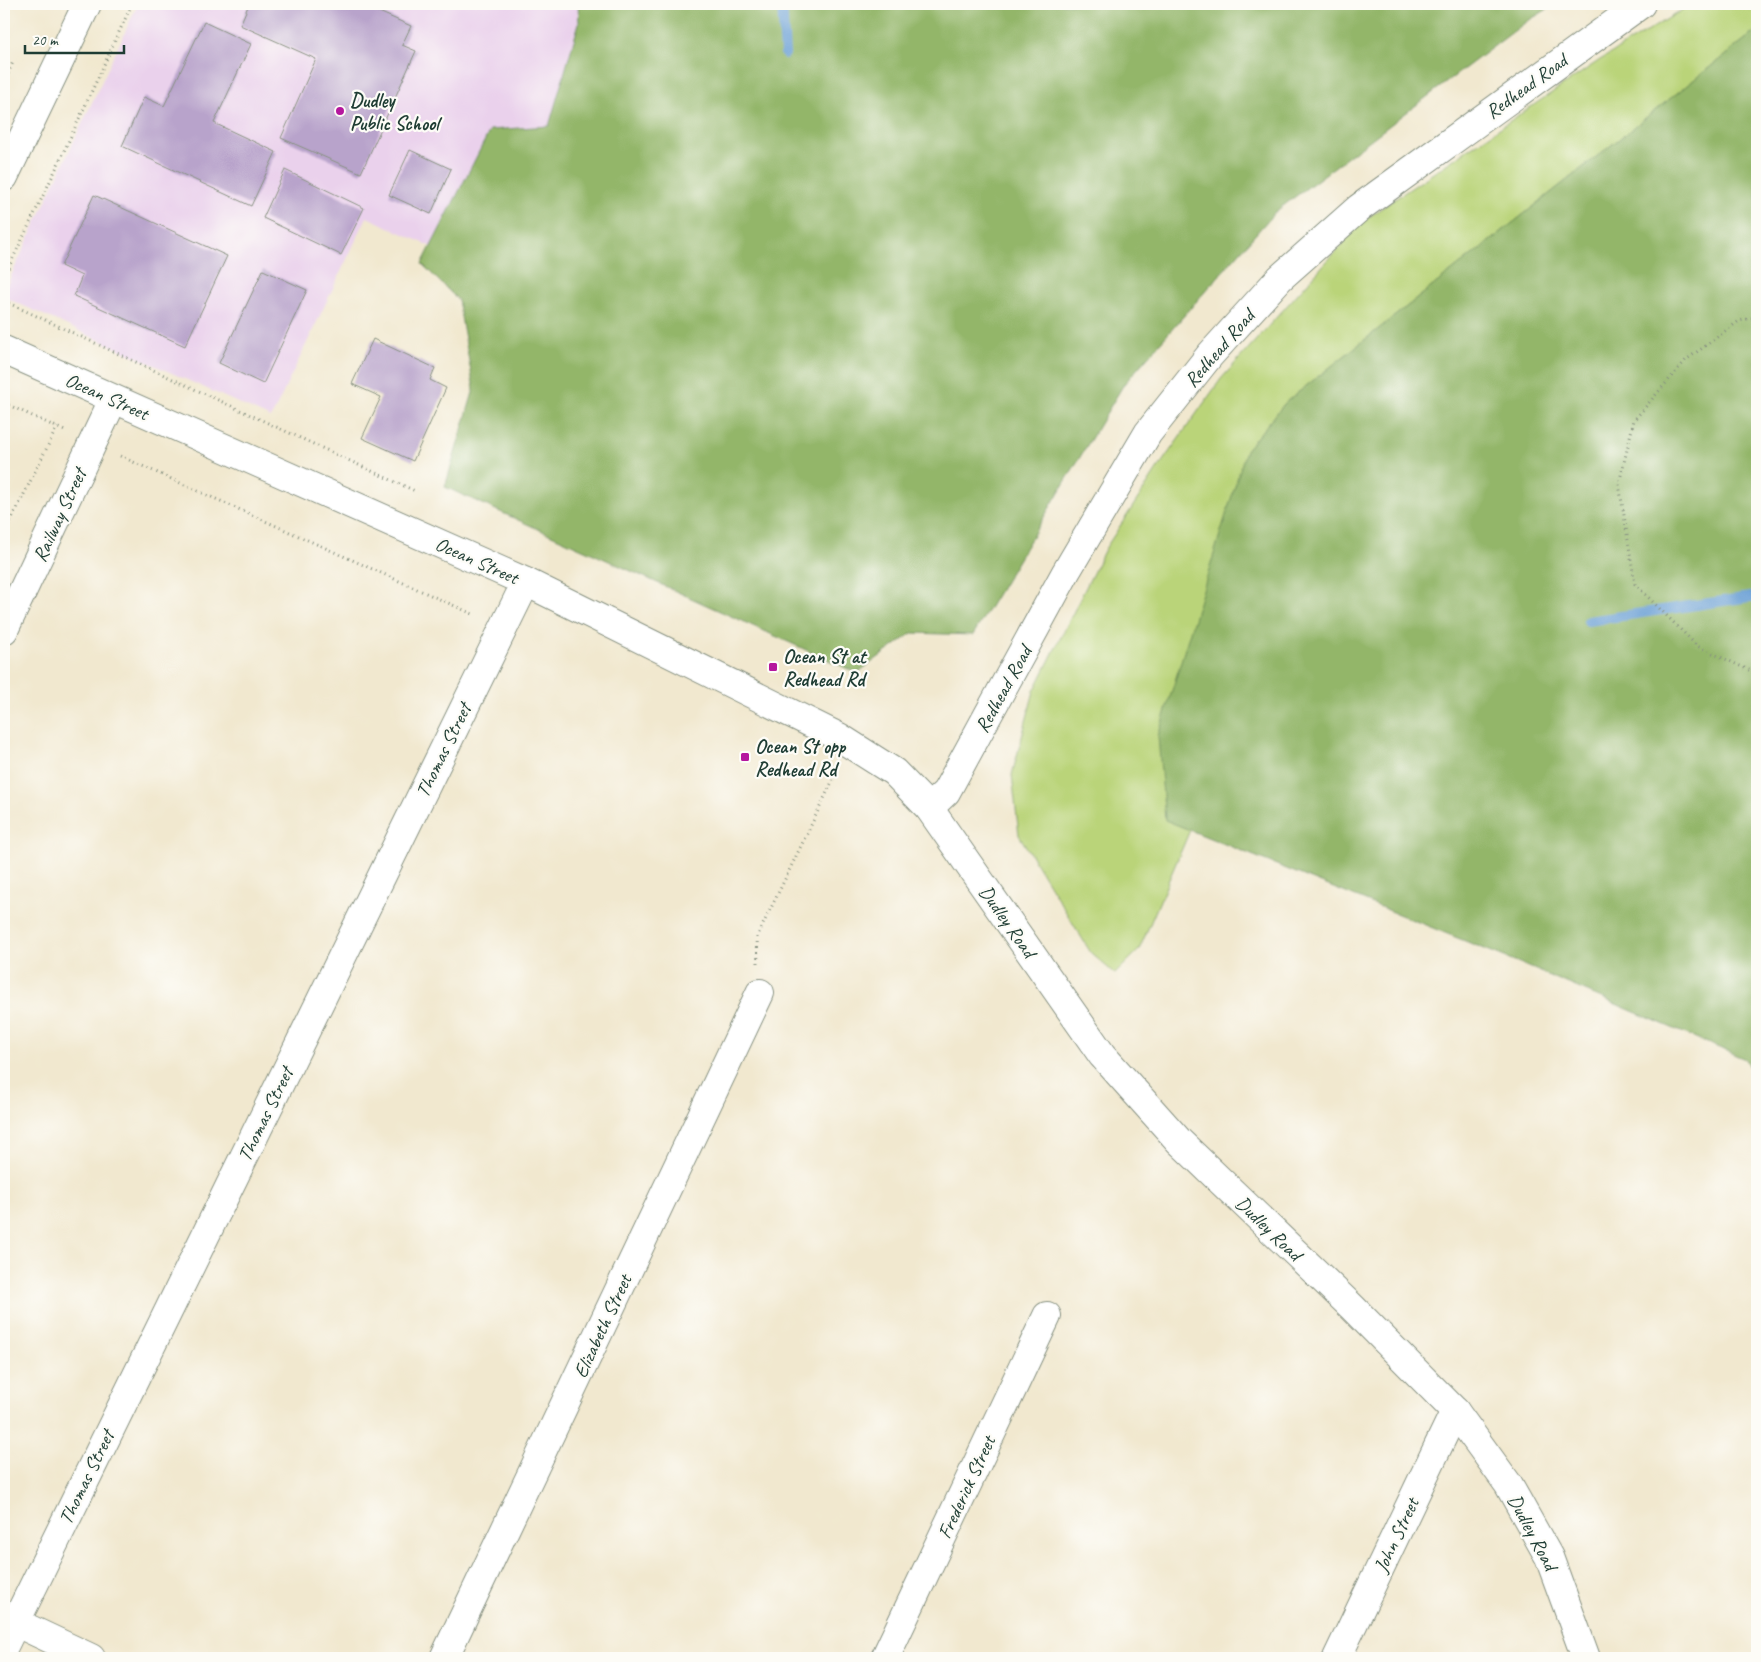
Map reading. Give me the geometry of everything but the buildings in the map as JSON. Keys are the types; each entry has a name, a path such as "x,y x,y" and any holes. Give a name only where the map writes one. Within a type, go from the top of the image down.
{"street":[{"path":"4,177 86,4"},
{"name":"Redhead Road","path":"928,808 946,792 1066,572 1148,434 1210,355 1280,278 1359,208 1641,4"},
{"name":"Ocean Street","path":"4,350 526,582 839,737 894,772 928,808"},
{"name":"Railway Street","path":"4,630 114,400"},
{"name":"Thomas Street","path":"7,1628 526,582"},
{"name":"Dudley Road","path":"928,808 1102,1055 1179,1141 1352,1307 1454,1411 1508,1484 1549,1557 1586,1658"},
{"name":"Elizabeth Street","path":"444,1658 760,993"},
{"name":"Frederick Street","path":"885,1658 1047,1316"},
{"name":"John Street","path":"1337,1658 1454,1411"},
{"path":"7,1628 91,1658"}],"path":[{"path":"4,277 132,4"},
{"path":"4,83 13,62"},
{"path":"4,301 415,491"},
{"path":"1757,317 1739,321 1686,360 1634,420 1619,484 1635,584 1697,646 1751,671 1757,671"},
{"path":"4,403 503,628"},
{"path":"4,536 57,427"},
{"path":"760,993 757,937 833,780"}],"shaded area":[{"name":"Dudley Public School","path":"138,4 641,4 511,284 367,217 271,418 4,297 4,291"}],"green space":[{"path":"578,4 1556,4 1526,22 1275,212 1124,384 973,635 912,633 857,673 445,487 474,389 458,300 422,264 490,130 549,126 579,23"},
{"path":"1692,4 1757,4 1757,30 1286,402 1246,450 1165,819 1190,830 1139,950 1115,974 1091,953 1019,835 1012,775 1034,691 1105,549 1160,465 1221,379 1364,220 1600,60"},
{"path":"1757,30 1757,1084 1745,1059 1517,962 1165,820 1158,736 1246,450 1286,402"}],"waterway":[{"path":"782,4 785,54"},
{"path":"1588,621 1757,596"}],"place":[{"name":"Dudley Public School","path":"340,111"},
{"name":"Ocean St at Redhead Rd","path":"773,667"},
{"name":"Ocean St opp Redhead Rd","path":"745,757"}]}
